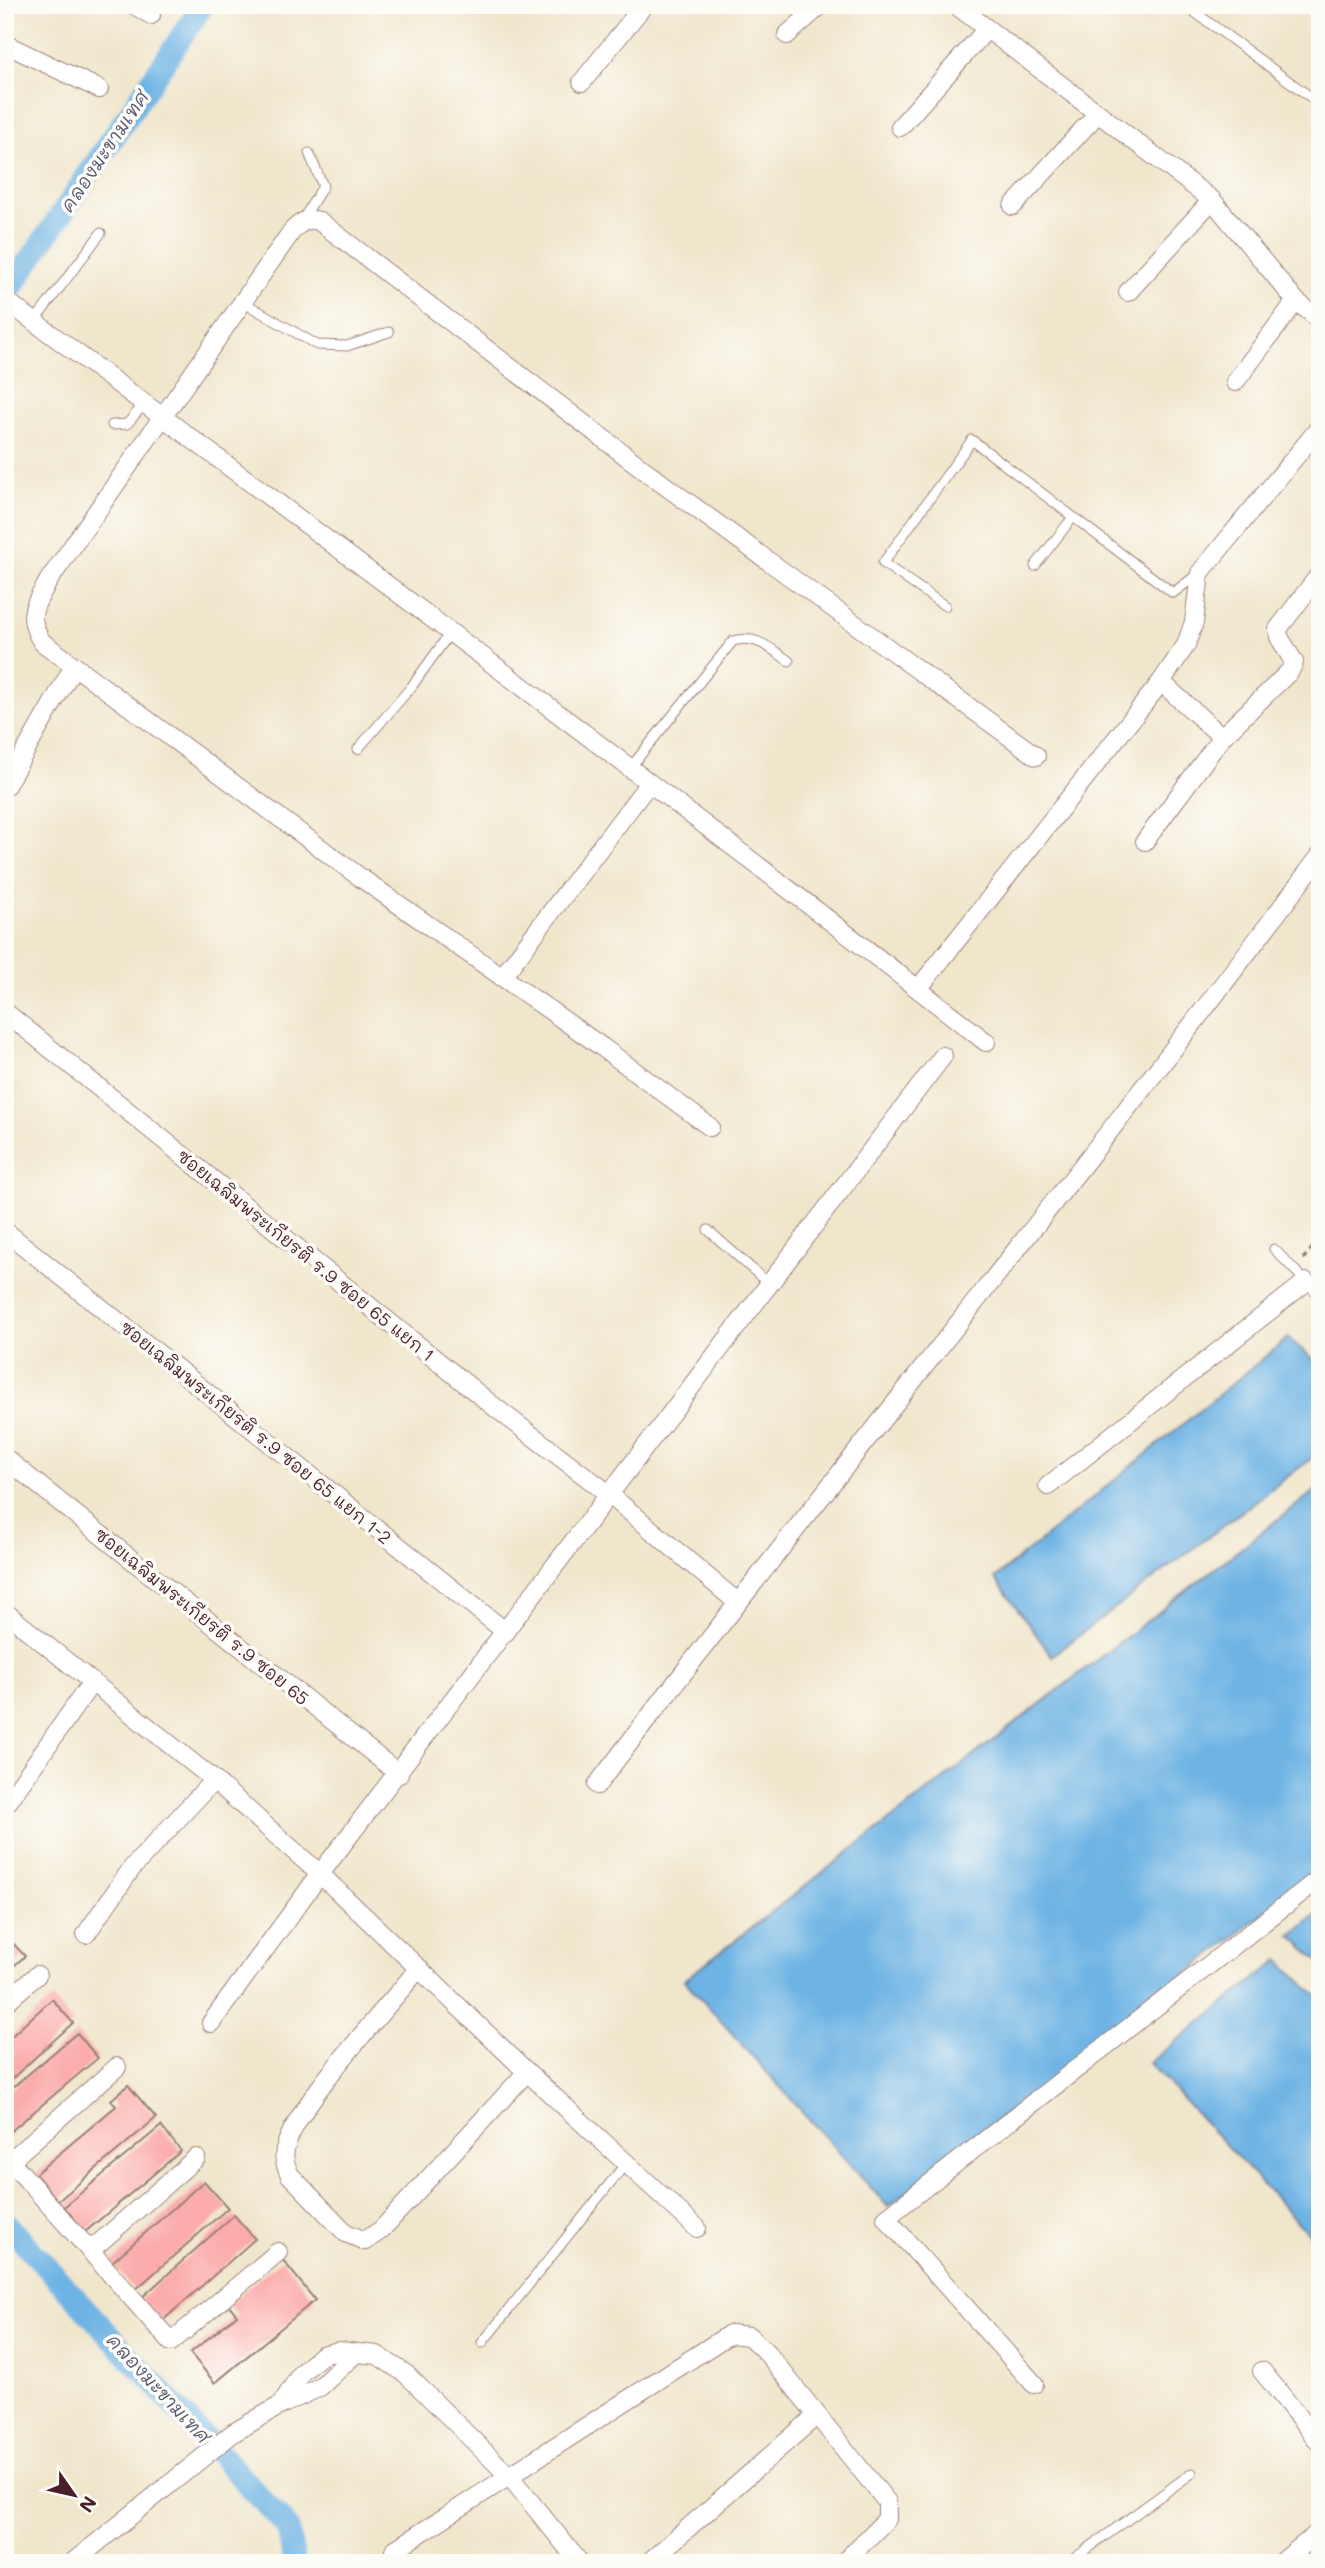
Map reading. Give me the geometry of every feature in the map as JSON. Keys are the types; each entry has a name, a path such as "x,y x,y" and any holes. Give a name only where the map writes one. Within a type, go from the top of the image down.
{"street":[{"path":"134,5 151,15"},
{"path":"582,82 644,5"},
{"path":"787,35 821,5"},
{"path":"956,5 1212,200 1296,301 1320,320"},
{"path":"900,127 987,29"},
{"path":"5,44 99,89"},
{"path":"1013,206 1098,113"},
{"path":"1128,292 1212,200"},
{"path":"710,1126 361,878 42,642 32,626 33,609 49,580 301,222 310,219 319,221 660,482 1036,756"},
{"path":"5,300 630,768 986,1042"},
{"path":"1235,382 1296,301"},
{"path":"918,989 1161,682 1186,645 1194,622 1200,573 1320,427"},
{"path":"1145,841 1222,737 1290,671 1293,662 1279,637 1278,629 1320,574"},
{"path":"5,787 74,666"},
{"path":"1161,682 1222,737"},
{"path":"502,977 649,783"},
{"path":"597,1785 737,1602 1176,1049 1320,856"},
{"name":"ซอยเฉลิมพระเกียรติ ร.9 ซอย 65 แยก 1","path":"5,1012 492,1405 610,1495 737,1602"},
{"path":"211,2023 320,1874 399,1774 943,1056"},
{"name":"ซอยเฉลิมพระเกียรติ ร.9 ซอย 65 แยก 1-2","path":"5,1231 506,1632"},
{"path":"1048,1486 1300,1276"},
{"name":"ซอยเฉลิมพระเกียรติ ร.9 ซอย 65","path":"5,1458 399,1774"},
{"path":"5,1612 215,1780 320,1874 527,2072 697,2228"},
{"path":"5,1806 92,1682"},
{"path":"86,1934 132,1868 215,1780"},
{"path":"1034,2384 886,2218 1320,1878"},
{"path":"419,1968 301,2114 285,2150 284,2163 290,2175 345,2233 365,2241 381,2230 527,2072"},
{"path":"5,2003 37,1975"},
{"path":"117,2067 8,2158 170,2342 278,2252"},
{"path":"90,2251 196,2158"},
{"path":"394,2550 730,2334 749,2336 758,2344 887,2502 887,2519 843,2563"},
{"path":"281,2405 301,2372 322,2355 339,2351 377,2355 406,2374 511,2477 580,2563"},
{"path":"72,2563 233,2432 323,2385 356,2353"},
{"path":"1262,2371 1320,2443"},
{"path":"648,2563 817,2415"},
{"path":"1281,2563 1320,2531"}],"lane":[{"path":"1185,5 1320,104"},
{"path":"301,222 323,186 309,153"},
{"path":"27,317 101,233"},
{"path":"243,302 317,345 347,346 389,332"},
{"path":"112,425 127,424 145,403"},
{"path":"945,606 883,562 972,440 1173,593 1200,573"},
{"path":"1035,566 1073,517"},
{"path":"358,749 412,685 450,633"},
{"path":"630,768 733,641 745,637 761,642 789,661"},
{"path":"708,1230 769,1284"},
{"path":"1274,1249 1320,1296"},
{"path":"482,2343 627,2162"},
{"path":"1068,2563 1192,2473"}],"path":[{"path":"1300,1276 1320,1239"}],"water":[{"path":"1288,1338 1320,1365 1320,1452 1052,1656 995,1578"},
{"path":"1320,1487 1320,1869 888,2207 684,1980"},
{"path":"1320,1913 1320,1962 1291,1935"},
{"path":"1279,1960 1320,1999 1320,2246 1149,2063"}],"building":[{"path":"5,1935 25,1956 5,1974"},
{"path":"52,1999 73,2023 5,2085 5,2042"},
{"path":"77,2033 98,2058 5,2136 5,2094"},
{"path":"128,2085 156,2118 58,2201 35,2174 116,2106 111,2100"},
{"path":"161,2126 181,2151 85,2232 64,2207"},
{"path":"204,2181 228,2208 135,2290 111,2263"},
{"path":"234,2215 255,2239 161,2322 140,2299"},
{"path":"282,2259 315,2300 215,2383 190,2353 237,2315 228,2304"}],"waterway":[{"name":"คลองมะขามเทศ","path":"5,297 203,5"},
{"name":"คลองมะขามเทศ","path":"5,2222 288,2528 294,2563"}]}
